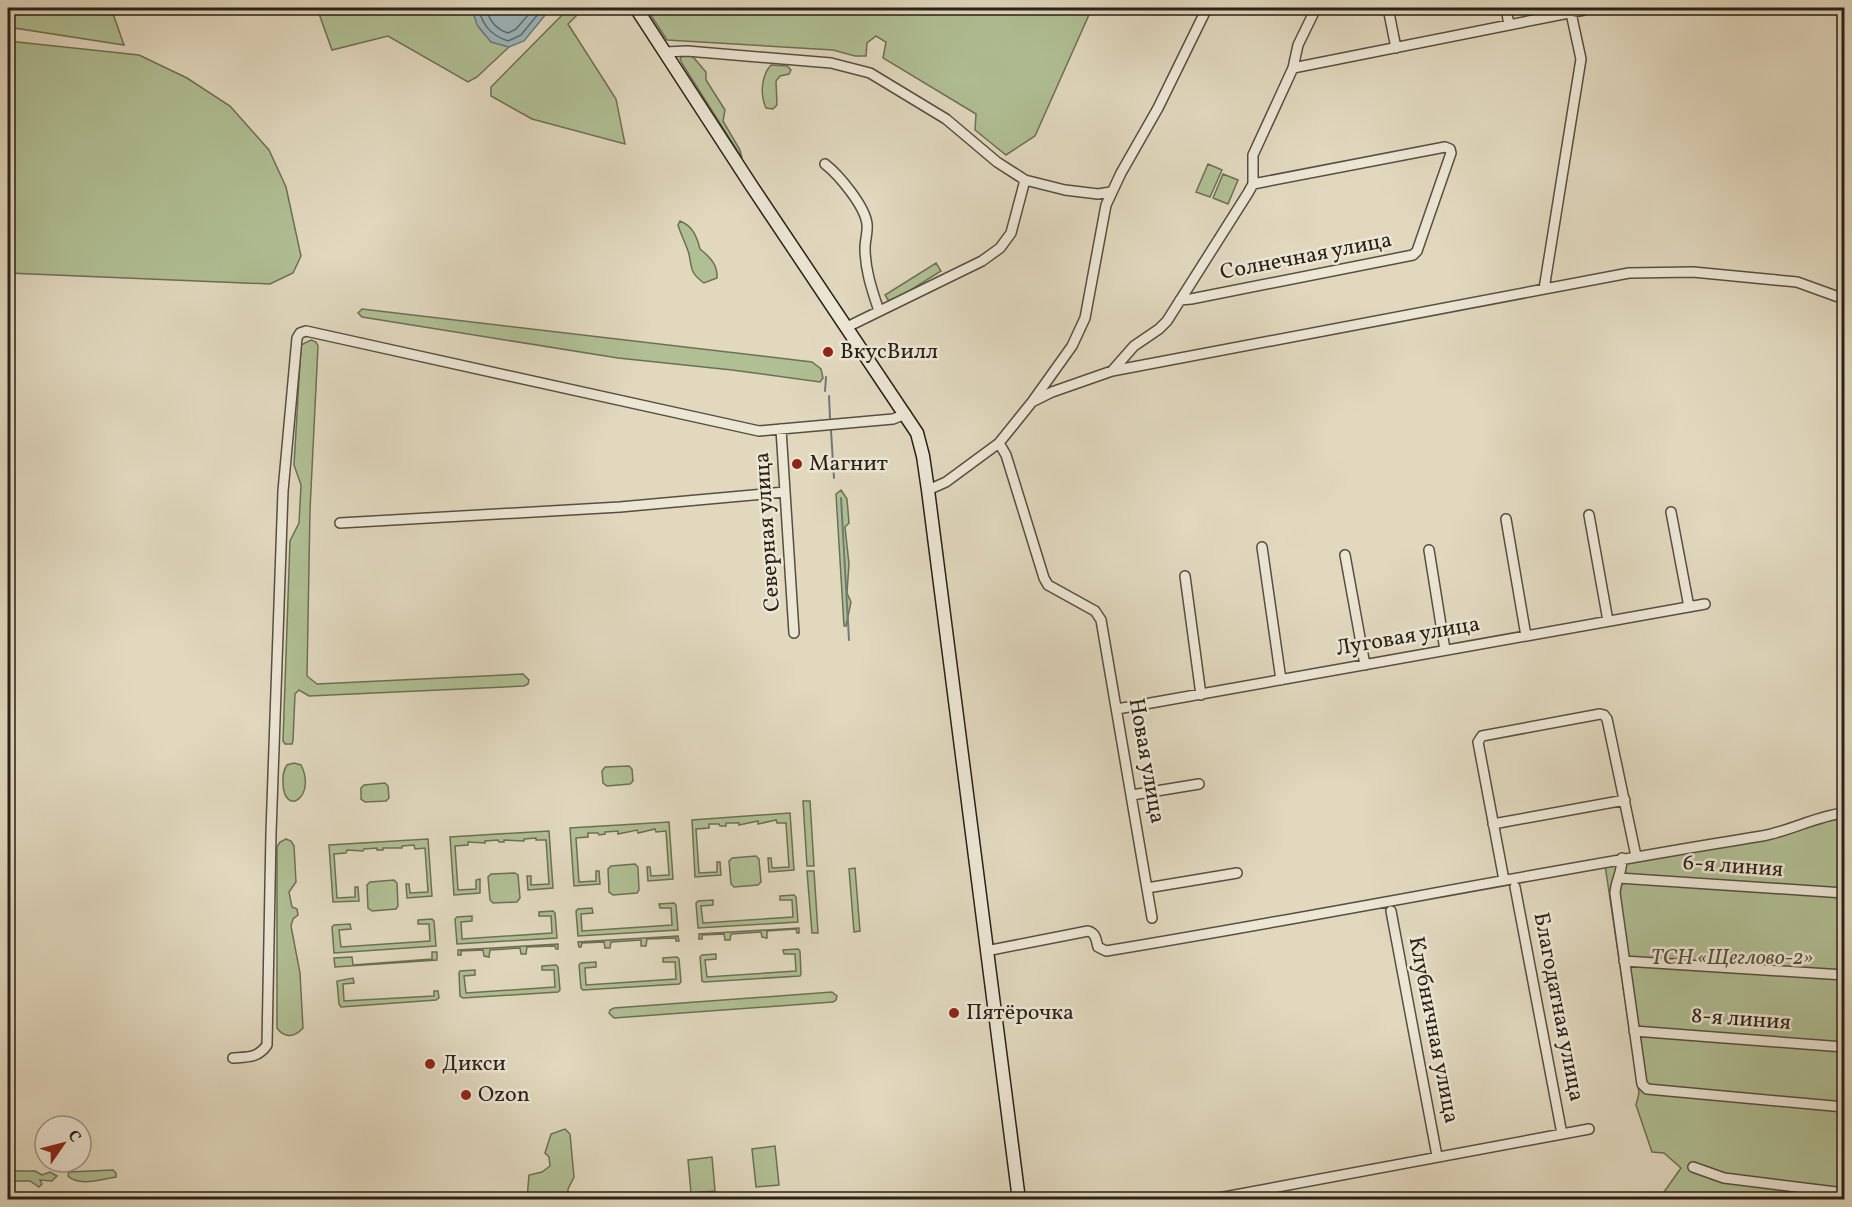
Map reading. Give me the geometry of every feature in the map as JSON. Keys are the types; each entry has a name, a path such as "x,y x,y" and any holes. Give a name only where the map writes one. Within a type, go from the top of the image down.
{"main road":[{"path":"636,8 917,433 928,490 1019,1200"}],"street":[{"path":"928,490 946,482 999,443 1072,346 1085,318 1100,231 1111,192 1158,108 1207,8"},
{"path":"1112,371 1134,346 1159,330 1253,184 1253,154 1293,68 1298,45 1316,8"},
{"path":"1388,8 1396,48"},
{"path":"1506,8 1509,25"},
{"path":"1293,68 1571,13 1586,8"},
{"path":"1544,289 1581,59 1571,13"},
{"path":"665,52 687,51 831,63 870,73 946,119 997,162 1025,180 1065,190 1098,194 1111,192"},
{"name":"Солнечная улица","path":"1180,300 1413,255 1417,251 1451,153 1450,149 1445,147 1253,184"},
{"path":"825,164 836,172 863,211 867,225 865,247 868,279 879,311"},
{"path":"847,327 982,261 1000,248 1011,233 1025,180"},
{"path":"1032,402 1052,392 1112,371 1629,273 1692,272 1797,282 1845,299"},
{"path":"233,1058 255,1057 267,1046 270,857 283,491 297,339 300,333 306,331 759,431 893,419 906,414"},
{"name":"Северная улица","path":"781,429 794,633"},
{"name":"Новая улица","path":"999,443 1006,455 1044,579 1048,585 1095,611 1101,620 1152,918"},
{"path":"340,523 620,507 785,492"},
{"path":"1671,512 1689,607"},
{"path":"1589,515 1608,621"},
{"path":"1506,519 1526,636"},
{"path":"1262,547 1281,680"},
{"path":"1429,550 1445,650"},
{"path":"1346,555 1365,665"},
{"path":"1185,576 1200,695"},
{"name":"Луговая улица","path":"1117,709 1705,604"},
{"path":"1504,880 1479,738 1588,716 1600,714 1607,719 1636,856"},
{"path":"1132,795 1199,784"},
{"path":"1493,824 1625,800"},
{"path":"986,951 1088,931 1095,936 1098,947 1106,951 1622,858 1777,834 1828,815 1845,813"},
{"path":"1622,858 1622,872 1615,884 1615,893 1641,1084 1647,1089 1845,1107"},
{"path":"1147,888 1238,873"},
{"name":"6-я линия","path":"1619,878 1845,893"},
{"name":"Благодатная улица","path":"1515,887 1562,1134"},
{"name":"Клубничная улица","path":"1391,911 1437,1156"},
{"path":"1624,961 1845,975"},
{"name":"8-я линия","path":"1634,1032 1845,1047"},
{"path":"1208,1200 1588,1130"},
{"path":"1693,1167 1724,1178 1845,1193"}],"green space":[{"path":"8,8 111,8 124,45 8,27"},
{"path":"317,8 472,8 484,34 509,47 477,77 468,82 388,36 332,50"},
{"path":"569,8 584,8 568,24 616,99 625,144 532,119 491,96 491,87"},
{"path":"646,8 1092,8 1035,136 1006,155 975,130 976,114 883,58 886,42 876,36 867,43 866,56 855,56 833,50 667,40"},
{"path":"8,41 139,55 187,78 230,106 269,150 286,187 301,256 293,273 270,284 8,273"},
{"path":"688,55 693,57 706,72 706,80 725,110 723,121 740,150 742,158 683,65 680,59"},
{"path":"771,65 787,66 791,70 789,74 780,76 776,81 777,105 773,109 766,108 762,92 763,80"},
{"path":"1208,164 1222,170 1210,197 1196,192"},
{"path":"1223,174 1238,180 1228,204 1213,198"},
{"path":"680,221 694,232 700,249 715,265 717,278 704,283 694,273 678,225"},
{"path":"936,263 941,271 890,303 885,295"},
{"path":"362,309 812,362 821,369 823,378 820,382 618,358 362,317 358,313"},
{"path":"311,340 318,346 310,510 307,676 317,684 523,674 529,680 528,684 309,696 299,690 295,694 293,741 292,744 285,744 283,741 290,541 299,523 301,485 294,465 301,345"},
{"path":"841,490 847,499 849,523 845,527 849,564 847,593 851,602 846,626 844,626 836,494"},
{"path":"294,763 301,765 305,776 305,786 303,794 293,801 285,794 283,780 287,765"},
{"path":"629,766 632,769 633,781 630,784 607,786 603,783 602,771 605,767"},
{"path":"385,783 388,786 389,798 386,801 365,802 361,799 361,788 364,785"},
{"path":"803,801 810,801 814,866 807,866"},
{"path":"790,813 794,870 769,872 768,858 771,858 772,868 789,867 786,823 777,823 776,820 758,824 758,821 739,825 739,823 726,823 726,826 709,824 709,828 696,829 699,873 717,872 717,862 720,862 721,875 695,877 692,820"},
{"name":"ТСН «Щеглово-2»","path":"1844,816 1844,1199 1659,1199 1681,1168 1664,1153 1652,1152 1636,1105 1639,1093 1605,865"},
{"path":"669,822 673,879 648,881 647,867 650,867 651,876 669,875 666,831 656,832 655,829 638,833 637,830 618,834 618,831 599,835 588,833 588,837 576,838 579,882 596,881 596,871 599,871 600,884 574,886 570,828"},
{"path":"549,831 553,888 528,890 527,876 531,876 531,885 549,884 546,840 536,840 536,838 524,839 524,841 468,842 468,845 455,846 458,890 476,889 476,880 480,879 480,893 454,895 450,837"},
{"path":"286,839 294,846 296,882 289,892 292,907 297,909 298,915 293,919 291,926 300,973 303,1028 290,1036 283,1034 277,1028 277,847"},
{"path":"428,839 432,896 407,898 406,884 409,884 410,893 428,892 425,848 415,849 414,845 402,846 402,848 383,848 383,850 377,850 377,848 363,851 347,850 346,853 334,854 337,898 355,897 355,887 358,887 359,901 333,902 329,845"},
{"path":"756,856 759,859 761,882 758,885 734,887 731,884 729,861 732,858"},
{"path":"635,864 638,867 639,890 637,893 613,895 609,892 608,869 611,866"},
{"path":"855,868 860,931 854,932 849,869"},
{"path":"807,871 814,871 818,933 812,933"},
{"path":"515,873 518,875 520,898 517,902 493,903 490,900 488,877 491,874"},
{"path":"394,880 397,883 398,906 396,909 372,911 368,908 367,885 370,882"},
{"path":"794,895 798,922 698,928 696,903 698,901 713,900 713,905 701,906 703,923 793,917 792,900 780,900 780,896"},
{"path":"674,903 678,930 578,936 576,911 578,909 592,908 593,913 581,914 582,931 672,925 671,908 660,908 659,904"},
{"path":"553,911 557,938 457,944 455,919 457,917 472,916 472,921 461,922 462,939 552,933 551,916 539,916 539,912"},
{"path":"432,919 436,946 334,953 332,927 334,925 350,924 351,929 339,930 341,947 430,941 429,924 418,924 418,920"},
{"path":"799,928 799,933 796,929 767,931 767,938 762,937 761,932 731,934 730,940 725,940 724,934 702,935 702,939 699,939 699,934"},
{"path":"678,936 679,941 676,941 676,938 647,939 646,946 641,946 641,940 611,942 610,948 605,948 604,942 582,943 579,947 578,942"},
{"path":"558,944 558,949 555,946 527,947 526,954 521,954 520,948 490,950 489,957 484,956 483,950 461,951 461,955 458,955 458,950"},
{"path":"798,949 800,951 800,976 702,981 700,957 702,955 716,954 716,959 705,960 707,977 796,971 795,954 784,954 783,950"},
{"path":"432,952 437,952 437,960 335,967 334,958 352,957 353,965 432,959"},
{"path":"677,957 681,982 679,984 583,990 581,988 579,965 581,963 596,962 596,967 585,968 586,985 676,979 675,962 663,962 663,958"},
{"path":"556,965 560,990 558,992 463,998 460,996 460,971 475,970 475,975 464,976 466,993 555,987 554,970 542,970 542,966"},
{"path":"353,978 354,983 343,984 344,1001 434,996 434,991 438,991 439,998 341,1007 337,981"},
{"path":"832,992 837,996 833,1002 614,1018 609,1013 614,1008"},
{"path":"565,1129 570,1134 574,1177 568,1189 568,1199 527,1199 529,1175 542,1172 550,1166 549,1157 545,1153 551,1134"},
{"path":"775,1146 779,1185 756,1187 752,1149"},
{"path":"712,1157 715,1191 691,1193 688,1160"},
{"path":"113,1170 116,1177 84,1182 68,1176 68,1174 93,1174 93,1171"},
{"path":"8,1171 33,1171 33,1174 57,1176 52,1181 40,1180 42,1184 39,1187 30,1181 8,1181"}],"water":[{"path":"472,8 551,8 524,41 509,47 491,42 477,25"}],"waterway":[{"path":"825,391 826,377"},
{"path":"829,396 830,418"},
{"path":"831,431 834,478"},
{"path":"841,498 849,640"}],"place":[{"name":"ВкусВилл","path":"828,352"},
{"name":"Магнит","path":"797,464"},
{"name":"Пятёрочка","path":"954,1013"},
{"name":"Дикси","path":"430,1064"},
{"name":"Ozon","path":"466,1095"}]}
